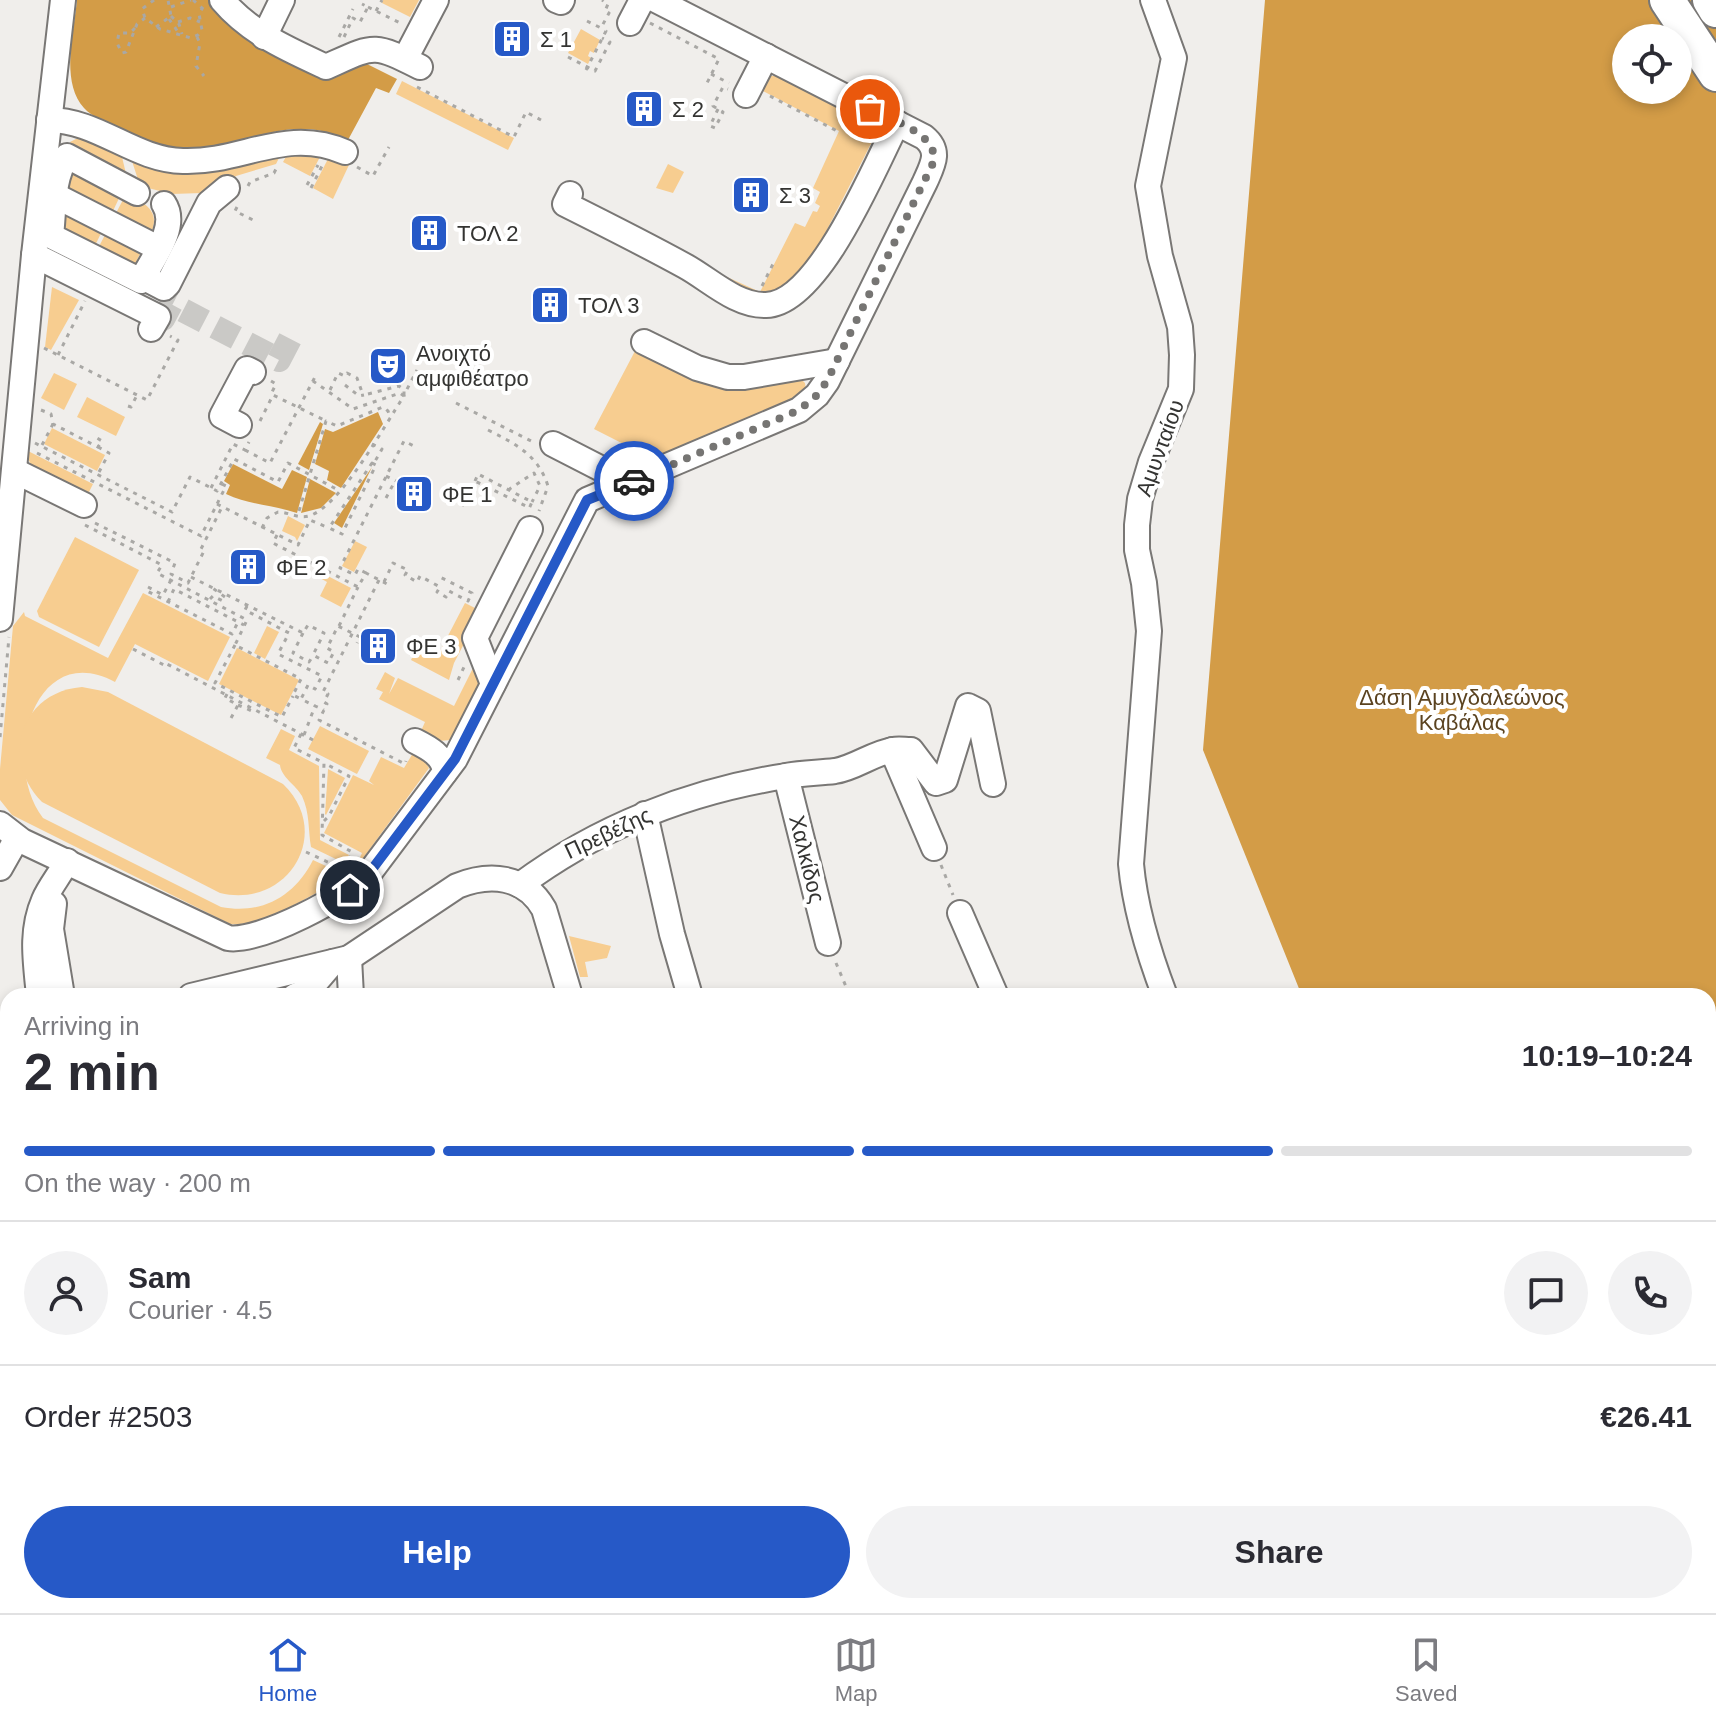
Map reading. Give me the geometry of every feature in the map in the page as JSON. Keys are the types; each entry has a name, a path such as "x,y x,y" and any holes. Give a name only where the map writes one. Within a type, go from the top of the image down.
{"highway":[{"path":"1667,0 1716,74"},
{"path":"1710,0 1716,10"}],"street":[{"path":"5,624 34,255 63,0"},
{"path":"264,37 282,0"},
{"path":"212,4 264,37 326,67 373,48 384,49 414,71 436,0"},
{"name":"Αμυνταίου","path":"1153,0 1174,58 1148,186 1160,256 1180,327 1182,355 1181,389 1151,462 1140,499 1137,525 1137,550 1149,631 1131,864 1142,928 1162,988"},
{"path":"0,868 8,831 62,871 219,936 235,939 251,938 328,902 359,884 455,759 587,500 799,410 817,395 837,361 934,161 935,152 929,141 766,56 643,11"},
{"path":"739,91 766,56"},
{"path":"49,120 84,125 148,155 182,161 210,160 296,141 329,145 332,154"},
{"path":"570,194 565,204 687,267 747,303 769,305 783,301 802,286 833,249 897,123"},
{"path":"92,257 109,223 132,190 127,146"},
{"path":"163,226 132,190 69,155 60,168 51,236 141,281 163,226 230,198"},
{"path":"56,196 109,223 163,226 191,238"},
{"path":"143,277 164,288 191,238 230,198"},
{"path":"34,255 111,301 158,317 151,329"},
{"path":"644,342 697,368 728,377 837,361"},
{"path":"249,423 222,416 247,369 264,375"},
{"path":"553,444 629,483"},
{"path":"15,471 83,515"},
{"path":"493,684 475,638 530,529"},
{"path":"934,848 892,750 911,750 936,783 945,780 966,710 972,706 978,711 993,784"},
{"path":"414,746 435,753 444,763 445,772"},
{"name":"Πρεβέζης","path":"520,885 557,857 645,814 729,787 839,770 892,750"},
{"name":"Χαλκίδος","path":"786,776 828,943"},
{"path":"645,814 688,988"},
{"path":"38,988 34,948 36,927 46,896 62,871"},
{"path":"61,988 51,929 62,871"},
{"path":"311,988 341,960 457,886 475,878 491,877 520,885 538,898 568,988"},
{"path":"960,913 993,988"},
{"path":"224,988 341,960"},
{"path":"341,960 349,988"}],"path":[{"path":"154,0 143,8 145,18 156,27 191,38 197,37 202,30 199,14 212,4"},
{"path":"168,0 170,18 180,34"},
{"path":"171,7 192,0 212,4"},
{"path":"376,11 382,0"},
{"path":"601,28 609,13 605,11 608,4 602,0"},
{"path":"362,4 410,28"},
{"path":"340,37 343,39 353,18 360,22 368,7"},
{"path":"342,30 353,9"},
{"path":"643,11 719,59 705,87"},
{"path":"135,28 126,52 122,53 118,46 119,33 130,33 135,28 145,18"},
{"path":"156,27 170,18"},
{"path":"170,18 178,22 191,18 200,22"},
{"path":"587,21 606,31 587,69"},
{"path":"178,22 180,34"},
{"path":"197,37 200,43 196,66 204,76"},
{"path":"568,57 595,71 610,42 602,38"},
{"path":"414,71 514,137 526,112 541,120"},
{"path":"711,74 739,91"},
{"path":"712,128 715,128 723,112 713,106 723,87 739,91"},
{"path":"309,186 332,154"},
{"path":"253,220 235,211 230,198 250,182 274,173 278,165"},
{"path":"217,504 298,545 310,518 327,507 340,491 390,418 417,370"},
{"path":"329,392 338,373 345,376 347,373 357,378 366,394"},
{"path":"249,423 264,375 299,408 337,426 383,407 390,418"},
{"path":"245,450 270,463 316,375"},
{"path":"336,378 359,396 399,386 404,390 404,395"},
{"path":"313,381 353,409 400,393 404,395"},
{"path":"128,406 131,407 137,395"},
{"path":"36,407 51,414 53,424 41,446"},
{"path":"299,511 326,421"},
{"path":"53,424 109,453 98,475"},
{"path":"488,430 525,450 543,474 548,486 547,493 530,529"},
{"path":"97,438 102,441 98,447"},
{"path":"384,582 358,569 355,575 340,568 404,441 416,447"},
{"path":"33,442 172,512 190,477 217,491 234,459 278,482 288,463 340,491"},
{"path":"262,528 267,518 278,512 310,518 342,534 382,449 372,444"},
{"path":"30,449 206,539"},
{"path":"211,488 229,452"},
{"path":"329,528 374,464"},
{"path":"475,481 530,508 540,486 534,473 508,490"},
{"path":"462,506 478,474 532,502"},
{"path":"536,478 543,474"},
{"path":"386,476 402,484"},
{"path":"386,498 395,481"},
{"path":"201,536 226,486 221,483"},
{"path":"83,515 175,563 171,574 188,583 222,507"},
{"path":"83,515 162,565 157,573 247,620 215,683 282,717 301,679 235,645"},
{"path":"277,535 272,542 358,587"},
{"path":"414,746 405,764 319,720 328,694 323,692 352,633 393,563 408,570 407,577 417,582 420,576 440,587 437,592 446,597 449,591 468,601 472,593 438,576"},
{"path":"301,699 308,685 315,689 322,676 334,652 327,648 366,573"},
{"path":"191,577 225,597 223,601 213,596 209,600"},
{"path":"171,580 163,595 148,587 147,591 232,634 238,622"},
{"path":"465,590 468,584"},
{"path":"211,587 303,633"},
{"path":"168,602 174,589 245,626"},
{"path":"248,604 245,610 289,633 278,654 322,676"},
{"path":"0,737 5,624"},
{"path":"308,625 324,633 309,662 293,653 303,633 308,625"},
{"path":"338,626 361,638 357,643"},
{"path":"133,649 313,740"},
{"path":"313,655 328,663"},
{"path":"458,680 464,668"},
{"path":"227,694 225,698 253,710"},
{"path":"293,695 324,710"},
{"path":"230,720 238,705"},
{"path":"315,706 294,748 349,776 323,822"},
{"path":"324,763 323,836 352,852 348,860"},
{"path":"934,848 960,913"},
{"path":"306,852 346,872"},
{"path":"828,943 847,988"}],"shaded area":[{"path":"383,0 419,0 410,17 382,3"},
{"path":"581,29 600,40 594,53 590,51 588,64 568,53"},
{"path":"771,76 874,126 877,132 810,263 784,287 771,293 753,292 725,276 760,292 795,223 805,227 813,211 817,212 820,206 815,203 820,192 813,188 839,131 763,91"},
{"path":"402,81 514,138 508,150 396,94"},
{"path":"86,139 122,157 128,182 75,150 70,142"},
{"path":"288,153 321,155 310,176 283,162"},
{"path":"281,154 276,164 236,176 224,185 202,193 172,194 140,186 132,161 172,170 207,171"},
{"path":"329,157 349,165 333,199 313,188"},
{"path":"668,164 684,172 673,193 656,188"},
{"path":"67,169 122,192 112,213 60,196"},
{"path":"126,194 149,208 154,219 151,233 115,215"},
{"path":"59,200 102,231 92,252 53,234"},
{"path":"106,233 145,244 131,272 95,254"},
{"path":"52,287 79,300 51,350 45,347"},
{"path":"635,351 705,384 738,388 799,377 805,383 806,391 800,398 655,460 594,429"},
{"path":"54,373 77,384 64,410 41,398"},
{"path":"87,397 125,417 116,436 77,417"},
{"path":"52,428 105,455 97,471 44,444"},
{"path":"25,452 93,484 87,496 32,467"},
{"path":"288,516 305,525 297,541 282,531"},
{"path":"75,537 139,570 99,647 39,617 37,611"},
{"path":"355,541 367,547 354,572 342,566"},
{"path":"322,573 351,588 341,607 320,596 327,582 320,578"},
{"path":"143,593 230,637 208,681 135,644 115,682 87,673 64,677 45,691 32,712 26,739 25,767 30,794 43,818 221,907 250,908 276,900 297,884 313,860 341,873 342,879 272,915 243,924 230,924 12,815 0,800 13,626 24,612 25,616 108,658"},
{"path":"465,603 481,611 454,663 449,680 411,660 418,645 438,655"},
{"path":"267,626 279,632 265,659 254,653"},
{"path":"237,648 299,680 281,715 219,684"},
{"path":"476,662 481,684 451,740 438,741 421,731 425,722 379,699 383,692 376,689 385,672 395,678 389,694 398,678 454,706"},
{"path":"82,687 108,692 283,784 298,803 304,824 303,844 296,863 283,878 266,890 244,895 220,893 42,802 29,785 22,767 20,748 23,731 31,715 44,701 61,692"},
{"path":"320,726 369,751 357,774 308,749"},
{"path":"281,729 295,736 289,750 319,766 320,840 349,855 344,863 311,847 308,815 302,796 280,765 266,758"},
{"path":"413,753 424,759 429,768 353,872 362,853 324,833 353,775 374,785 369,781 381,757 404,768"},
{"path":"328,769 345,778 326,815 325,814"},
{"path":"569,936 611,946 607,958 585,962 588,977 580,977"}],"green space":[{"path":"77,0 218,0 325,72 361,61 397,79 389,93 376,88 348,140 328,132 291,129 198,149 155,145 95,116 84,108 77,97 72,85 70,56"},
{"name":"Δάση Αμυγδαλεώνος Καβάλας","path":"1265,0 1716,0 1716,988 1299,988 1203,750"},
{"path":"378,412 383,424 341,488 327,480 329,471 315,464 325,429 333,432"},
{"path":"320,422 323,424 309,470 298,464"},
{"path":"233,464 282,489 292,470 307,477 297,513 226,494 230,485 224,481"},
{"path":"372,467 342,528 334,523"},
{"path":"310,479 336,493 321,508 301,513"}],"tunnel":[{"path":"158,317 163,319 171,304 279,360 292,335"}],"way so far":[{"path":"634,481 799,410 817,395 827,381 934,161 934,148 929,141 870,109"}],"place":[{"name":"Σ 1","path":"512,39"},
{"name":"Σ 2","path":"644,109"},
{"name":"Σ 3","path":"751,195"},
{"name":"ΤΟΛ 2","path":"429,233"},
{"name":"ΤΟΛ 3","path":"550,305"},
{"name":"Ανοιχτό αμφιθέατρο","path":"388,366"},
{"name":"ΦΕ 1","path":"414,494"},
{"name":"ΦΕ 2","path":"248,567"},
{"name":"ΦΕ 3","path":"378,646"}],"route":[{"path":"350,890 370,872 455,759 587,500 634,481"}]}
